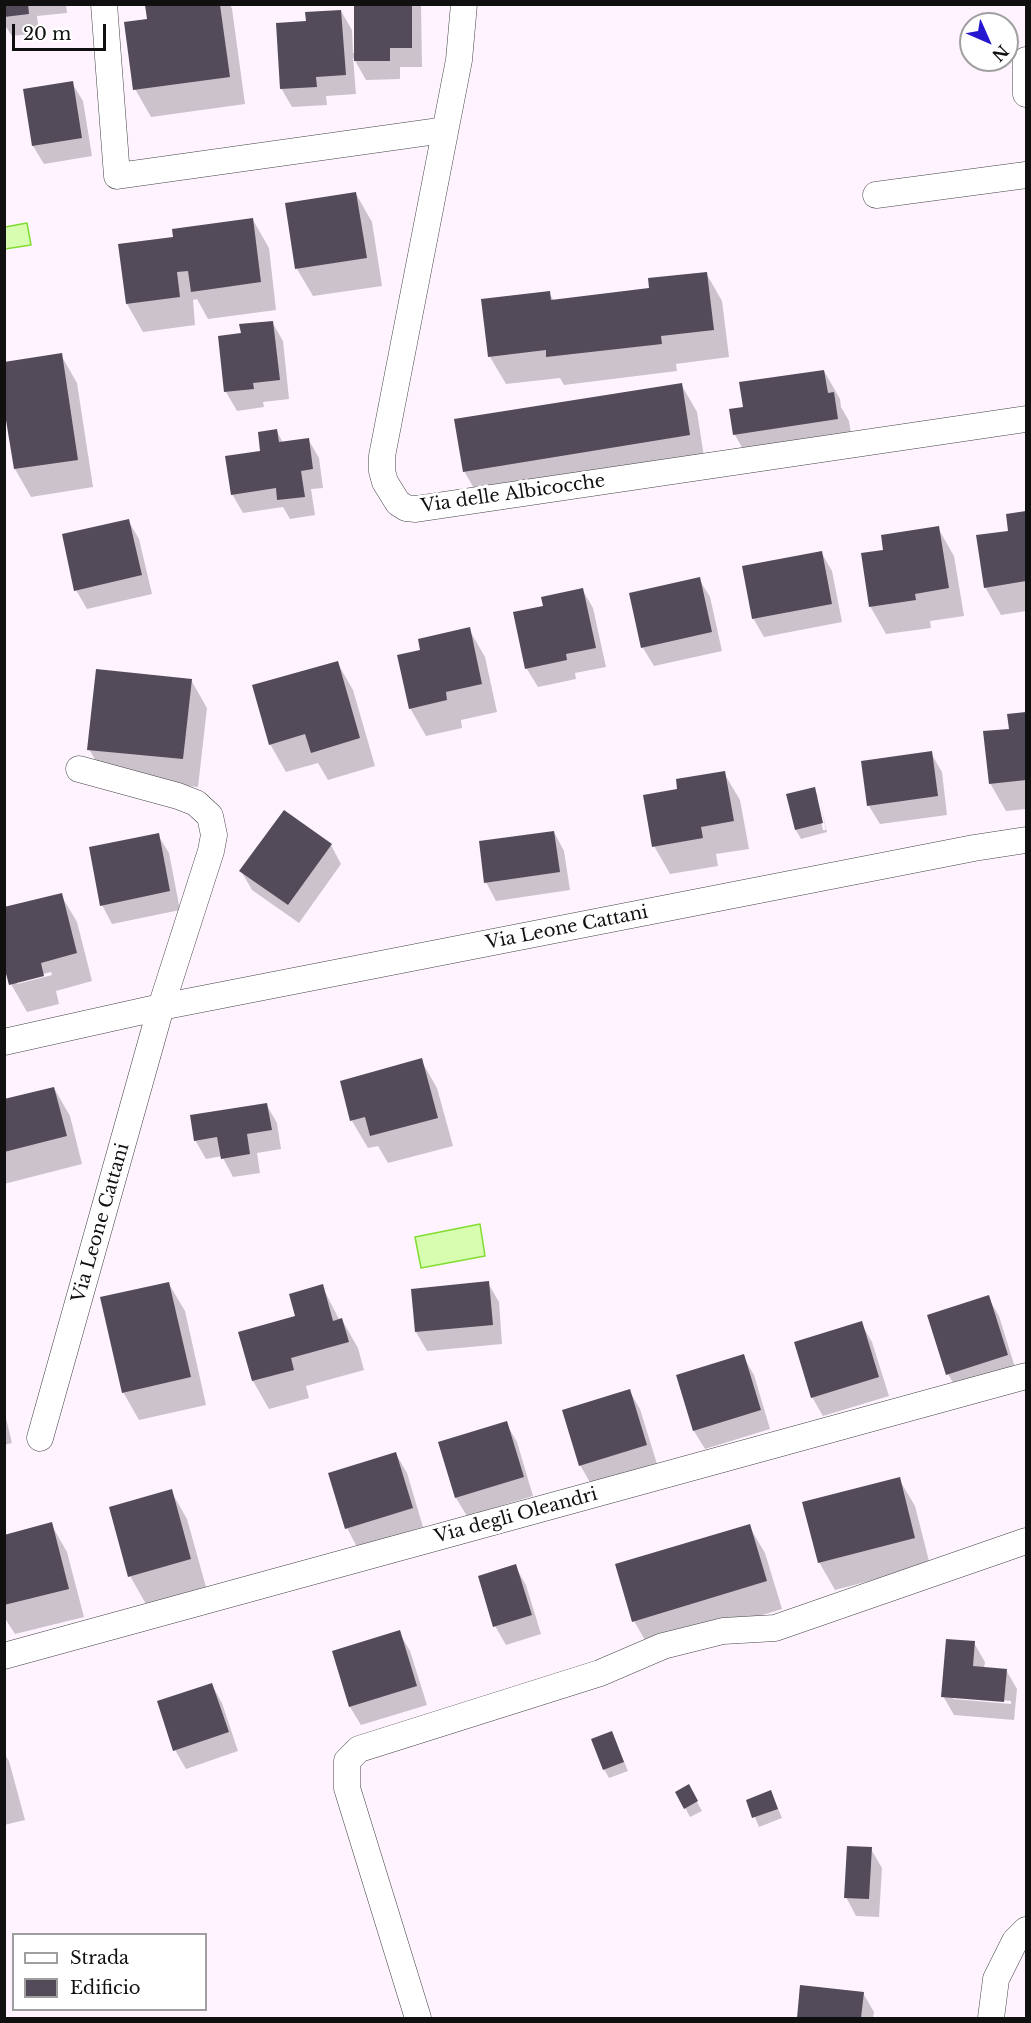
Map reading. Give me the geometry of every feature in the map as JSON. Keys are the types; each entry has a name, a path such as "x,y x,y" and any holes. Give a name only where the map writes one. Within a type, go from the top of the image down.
{"street":[{"path":"104,4 117,176 445,130"},
{"name":"Via delle Albicocche","path":"464,4 459,60 382,456 385,482 391,494 405,508 428,507 1026,418"},
{"path":"1026,60 1026,94"},
{"path":"876,195 1026,176"},
{"name":"Via Leone Cattani","path":"40,1438 161,1007 213,845 214,835 210,816 196,803 178,795 79,769"},
{"name":"Via Leone Cattani","path":"4,1042 161,1007 974,848 1026,840"},
{"name":"Via Leone Cattani","path":"974,848 1026,850"},
{"name":"Via degli Oleandri","path":"4,1656 1026,1376"},
{"path":"418,2019 347,1788 347,1761 359,1749 600,1673 663,1646 723,1631 775,1628 1026,1541"},
{"path":"991,2019 996,1979 1015,1941 1026,1930"}],"shaded area":[{"path":"27,223 31,245 5,249 5,227"},
{"path":"480,1224 485,1256 421,1268 415,1237"}],"building":[{"path":"4,4 28,4 29,14 4,17"},
{"path":"354,4 412,4 412,48 390,48 390,61 354,61"},
{"path":"145,5 220,5 230,77 133,90 124,22 147,19"},
{"path":"341,10 346,75 316,77 317,87 280,89 276,23 306,21 305,12"},
{"path":"73,81 82,138 32,146 23,89"},
{"path":"356,192 367,258 295,269 285,203"},
{"path":"253,218 261,282 191,292 188,271 177,272 180,297 126,304 118,244 173,237 172,229"},
{"path":"707,272 714,330 661,336 662,344 546,357 546,350 488,357 481,299 550,291 551,300 649,288 648,278"},
{"path":"273,321 280,380 253,383 254,389 224,392 218,336 241,333 239,324"},
{"path":"62,353 78,460 14,469 4,408 4,362"},
{"path":"824,370 828,393 834,392 838,419 733,435 729,409 743,407 739,382"},
{"path":"682,383 690,435 463,472 454,419"},
{"path":"277,429 279,442 309,438 313,469 301,471 305,497 277,500 276,488 231,495 225,456 260,451 258,432"},
{"path":"1026,511 1026,581 984,588 976,535 1008,531 1006,514"},
{"path":"129,519 142,575 74,591 62,534"},
{"path":"939,526 949,588 915,594 916,600 869,607 861,553 883,550 881,535"},
{"path":"822,551 832,604 752,619 742,566"},
{"path":"700,577 712,632 641,648 629,593"},
{"path":"583,588 596,648 566,654 567,660 525,669 513,612 543,606 541,597"},
{"path":"470,627 482,684 446,692 447,700 409,709 397,655 420,650 418,639"},
{"path":"338,661 360,738 311,753 305,734 269,745 252,685"},
{"path":"96,669 192,679 183,759 87,750"},
{"path":"1026,712 1026,780 989,784 983,731 1009,729 1007,714"},
{"path":"932,751 938,796 867,806 861,761"},
{"path":"725,771 734,821 701,827 703,838 652,847 643,795 677,789 676,779"},
{"path":"815,787 823,823 795,830 786,794"},
{"path":"284,810 332,844 288,905 239,871"},
{"path":"554,831 560,872 484,883 479,841"},
{"path":"159,833 170,891 100,906 89,847"},
{"path":"62,893 77,953 41,963 44,976 9,985 4,966 4,907"},
{"path":"422,1058 438,1118 370,1136 365,1117 350,1121 340,1081"},
{"path":"54,1087 67,1136 4,1152 4,1099"},
{"path":"267,1103 272,1130 247,1134 250,1154 221,1159 217,1137 194,1141 190,1115"},
{"path":"489,1281 493,1325 415,1332 411,1289"},
{"path":"169,1282 191,1377 122,1393 100,1297"},
{"path":"323,1284 333,1321 342,1318 349,1342 291,1358 294,1370 252,1381 238,1332 295,1316 289,1294"},
{"path":"989,1295 1008,1355 946,1375 927,1315"},
{"path":"862,1321 879,1377 811,1398 794,1342"},
{"path":"744,1354 761,1410 693,1431 676,1375"},
{"path":"630,1389 647,1445 579,1466 562,1410"},
{"path":"507,1421 524,1477 455,1498 438,1442"},
{"path":"396,1452 413,1508 345,1529 328,1473"},
{"path":"900,1477 915,1538 818,1563 802,1502"},
{"path":"172,1489 191,1559 128,1577 109,1507"},
{"path":"52,1522 69,1589 4,1605 4,1535"},
{"path":"750,1524 767,1581 632,1622 615,1564"},
{"path":"516,1564 532,1615 493,1627 478,1576"},
{"path":"400,1630 417,1686 349,1707 332,1651"},
{"path":"946,1639 975,1641 973,1666 1007,1669 1004,1702 941,1697"},
{"path":"212,1683 229,1732 173,1751 157,1701"},
{"path":"612,1731 624,1762 603,1770 591,1739"},
{"path":"689,1784 698,1801 684,1809 675,1792"},
{"path":"771,1790 778,1809 752,1818 746,1800"},
{"path":"847,1846 872,1847 869,1899 844,1898"},
{"path":"800,1985 864,1992 861,2018 797,2018"}]}
